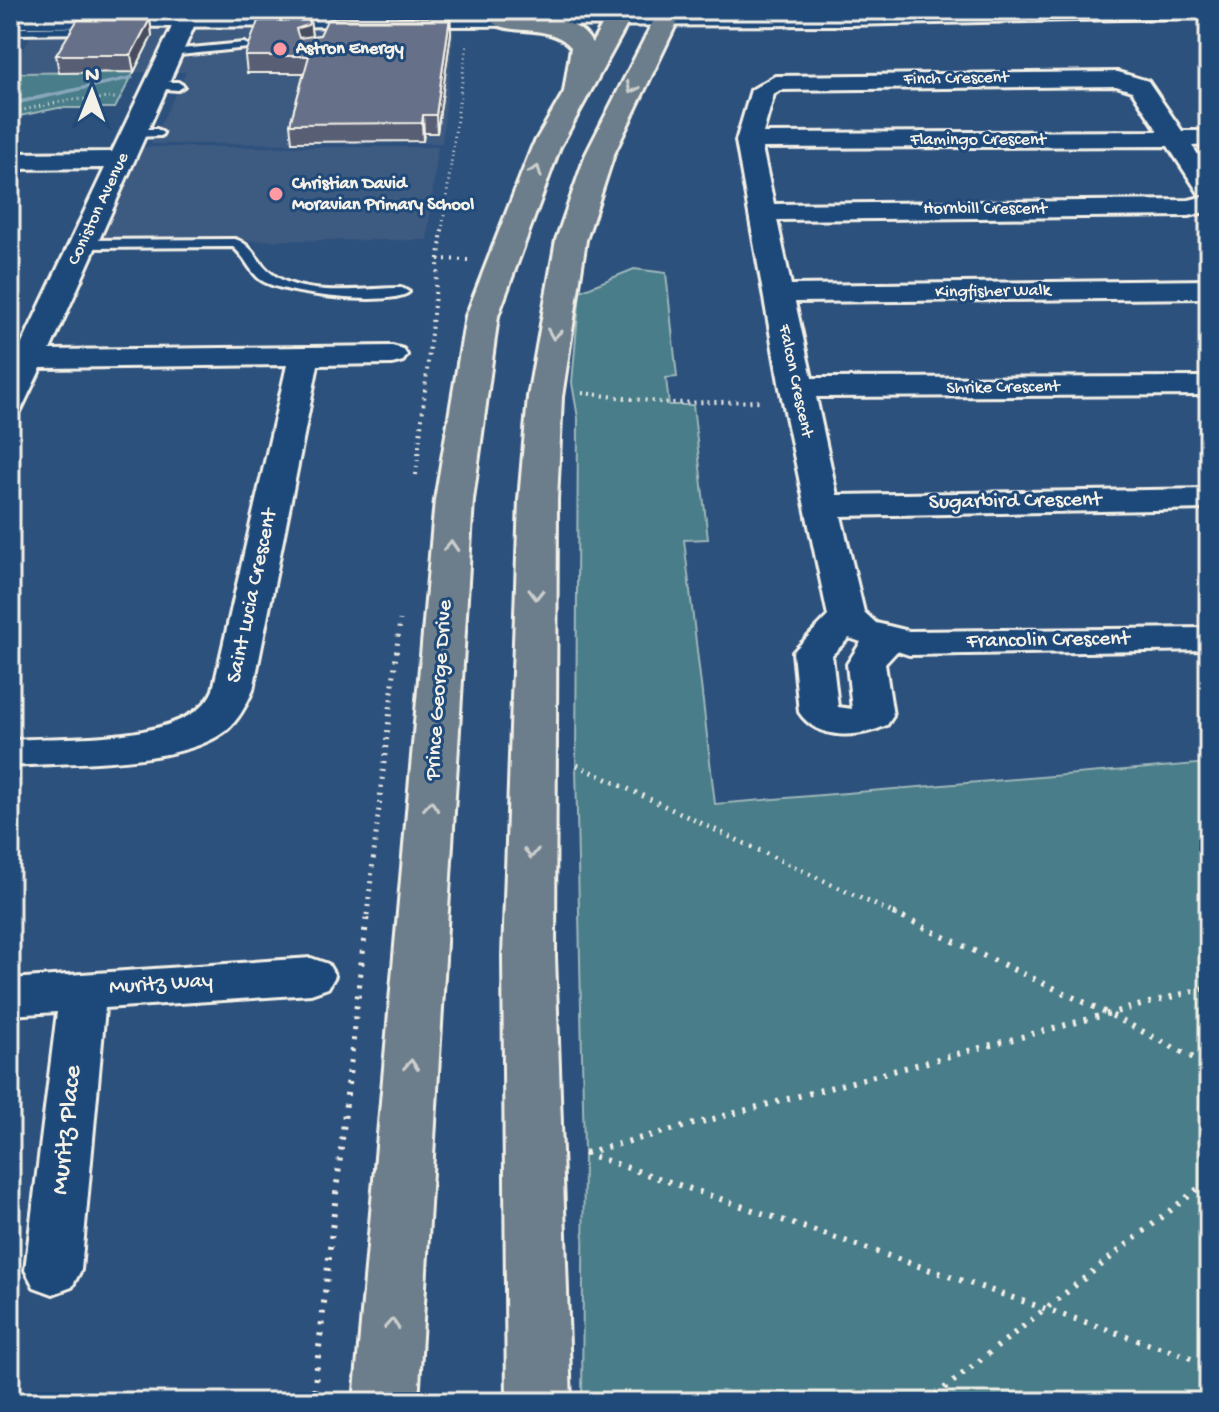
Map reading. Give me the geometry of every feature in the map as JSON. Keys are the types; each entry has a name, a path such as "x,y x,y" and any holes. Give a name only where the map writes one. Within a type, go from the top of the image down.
{"main road":[{"path":"10,20 122,20 441,10"},
{"path":"841,10 938,14"},
{"path":"50,20 256,20 323,28 621,14 1209,10"},
{"name":"Prince George Drive","path":"386,1402 454,500 482,316 546,147 621,14"},
{"path":"539,1402 529,956 538,500 545,397 571,240 600,154 669,14"},
{"path":"501,19 547,26 575,36 583,47 574,93"}],"street":[{"name":"Coniston Avenue","path":"10,403 121,160 146,133 170,53 187,18"},
{"name":"Finch Crescent","path":"748,141 763,90 775,83 1103,78 1124,80 1140,86 1176,138"},
{"path":"1176,138 1209,189"},
{"name":"Flamingo Crescent","path":"748,141 1209,138"},
{"name":"Falcon Crescent","path":"748,141 821,506 842,606 848,618"},
{"path":"10,161 121,160"},
{"name":"Hornbill Crescent","path":"761,212 1189,208 1209,203"},
{"name":"Kingfisher Walk","path":"777,294 1209,289"},
{"path":"30,359 392,355"},
{"name":"Saint Lucia Crescent","path":"10,753 167,740 205,727 227,705 233,690 304,356"},
{"name":"Shrike Crescent","path":"798,394 1209,386"},
{"name":"Sugarbird Crescent","path":"821,506 1209,499"},
{"path":"848,618 863,631 888,639 868,656 866,664 873,716 847,722 826,719 819,712 812,652 848,618"},
{"name":"Francolin Crescent","path":"888,639 909,643 1209,639"},
{"name":"Muritz Way","path":"10,997 311,976"},
{"name":"Muritz Place","path":"53,1270 83,990"}],"lane":[{"path":"10,31 117,30 122,20"},
{"path":"170,53 250,47 256,20"},
{"path":"83,244 235,243 246,249 262,274 290,286 402,292"}],"path":[{"path":"414,485 438,259 467,42"},
{"path":"10,113 68,100 161,89"},
{"path":"438,259 477,261"},
{"path":"573,392 668,403 798,394"},
{"path":"313,1402 402,609"},
{"path":"576,765 1109,1014 1209,1066"},
{"path":"1209,987 584,1153 1209,1364"},
{"path":"927,1402 1209,1180"}],"shaded area":[{"path":"10,20 455,20 442,143 151,144 186,72 10,73 31,36 10,36"},
{"name":"Christian David Moravian Primary School","path":"143,147 438,147 427,240 98,241"}],"green space":[{"path":"134,72 115,108 58,108 10,118 10,73"},
{"path":"634,269 666,273 677,377 666,378 669,405 693,405 708,539 684,540 715,804 1209,763 1209,1402 582,1402 584,1153 576,765 578,418 572,383 580,291"}],"building":[{"path":"337,17 450,17 436,115 423,115 422,123 290,124 309,56 245,56 258,21 310,20 308,25 296,29 299,38 320,35 327,20"},
{"path":"78,19 150,19 131,55 56,55"}],"waterway":[{"path":"10,104 131,78"}],"place":[{"name":"Astron Energy","path":"280,49"},
{"name":"Christian David Moravian Primary School","path":"276,194"}]}
